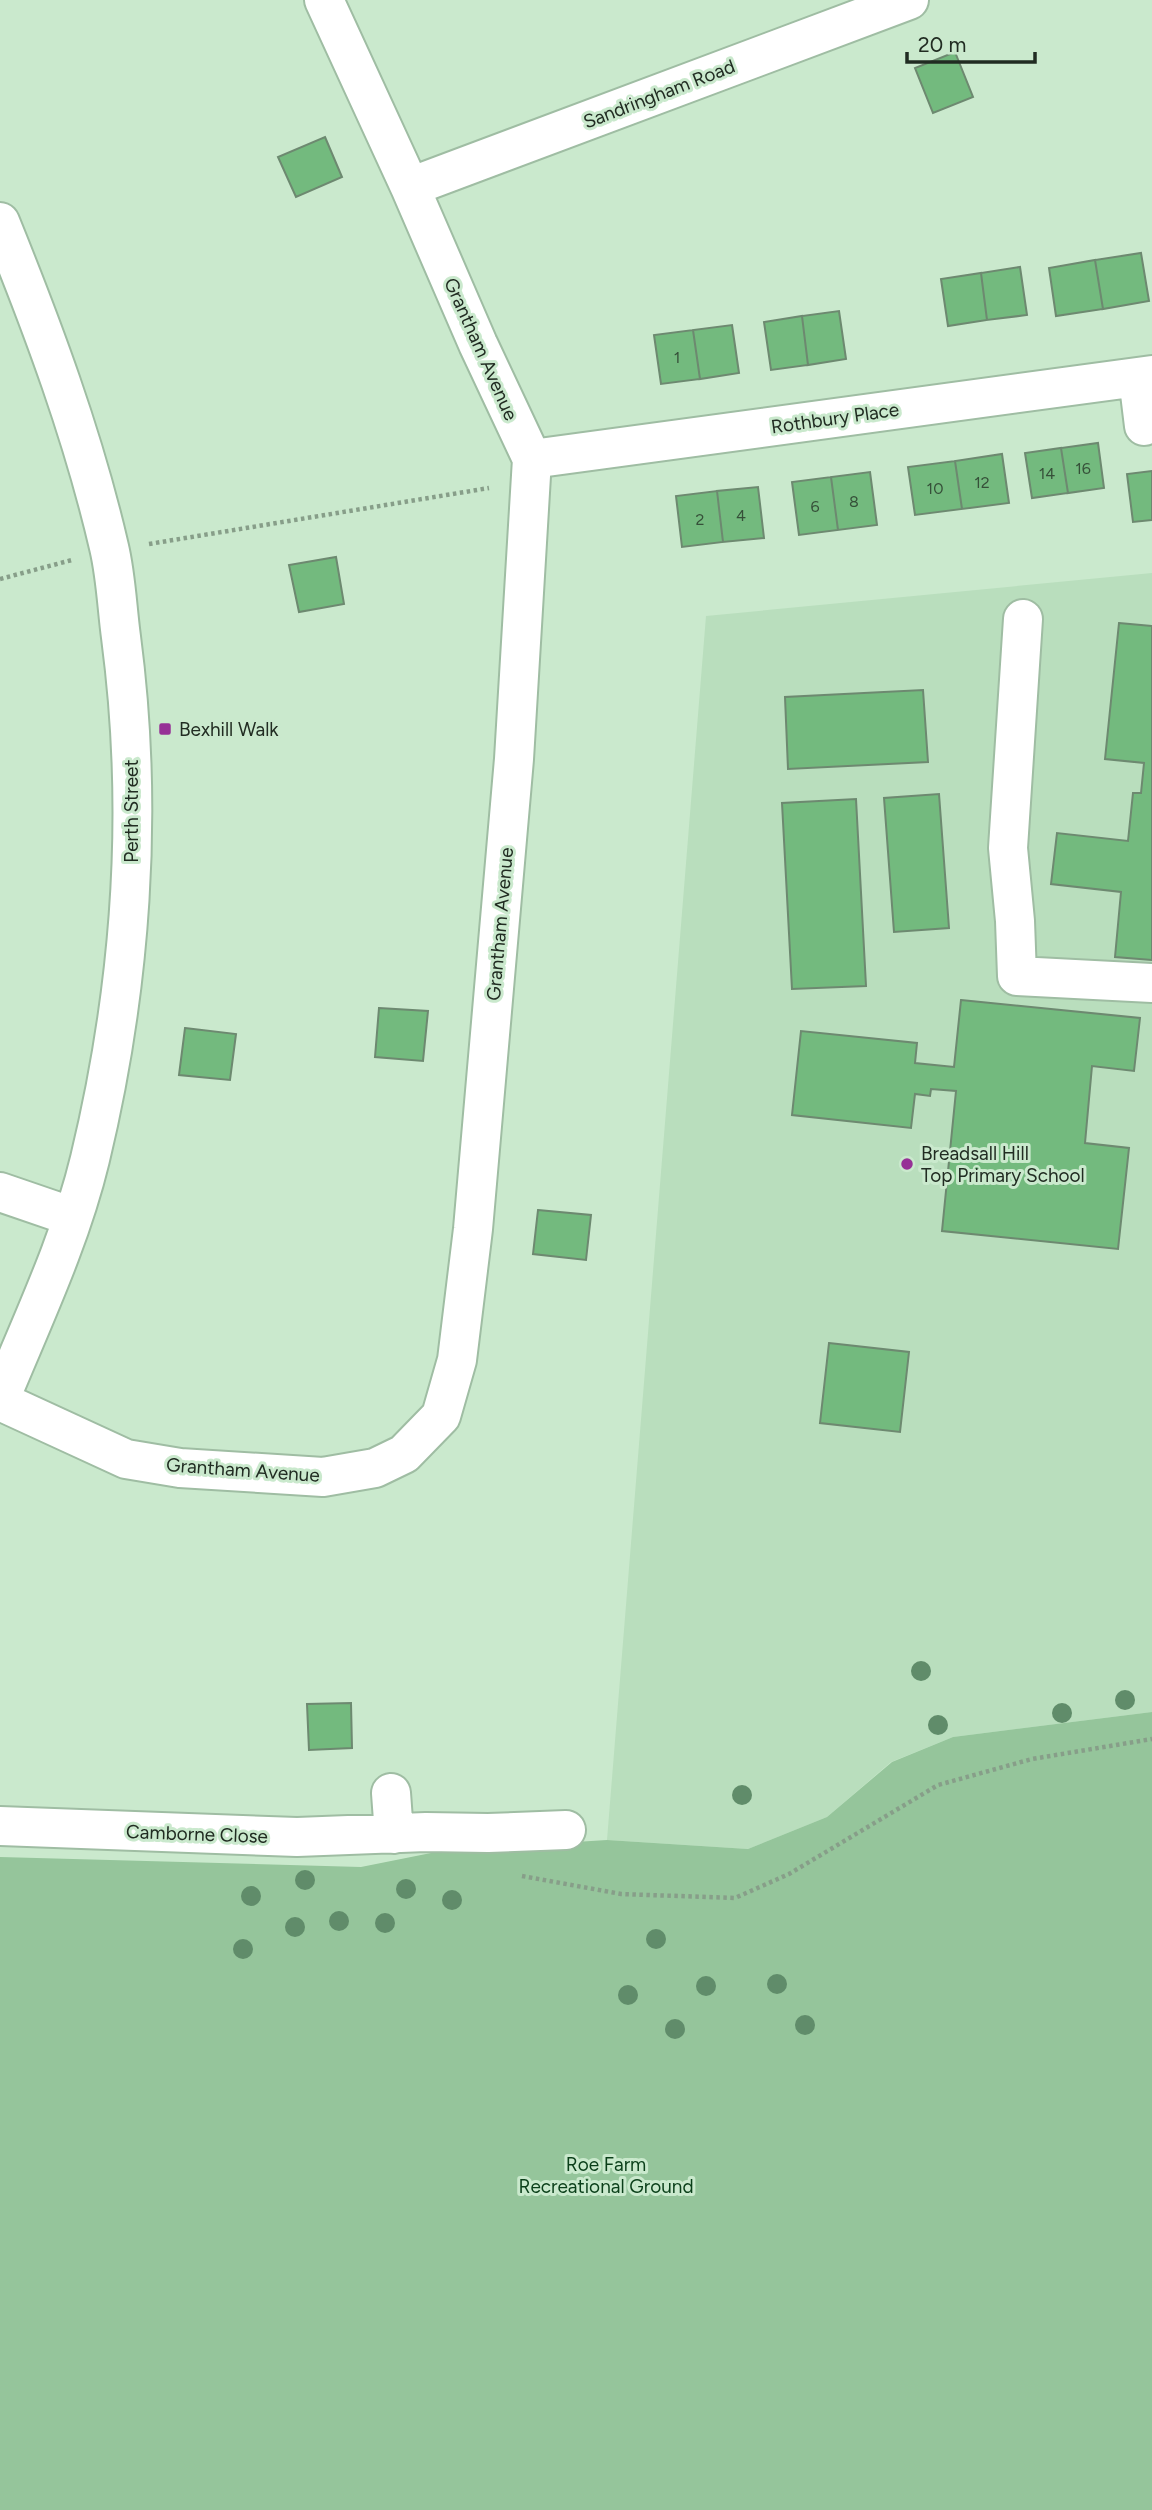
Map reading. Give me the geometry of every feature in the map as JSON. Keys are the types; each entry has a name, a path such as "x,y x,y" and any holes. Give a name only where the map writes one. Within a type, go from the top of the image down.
{"street":[{"name":"Grantham Avenue","path":"0,1400 126,1459 180,1468 323,1477 375,1468 404,1454 441,1416 457,1360 473,1229 513,773 532,471 410,187 324,0"},
{"name":"Sandringham Road","path":"410,187 888,4"},
{"name":"Perth Street","path":"0,222 44,330 85,454 110,550 130,705 134,802 130,906 113,1045 90,1160 73,1217 0,1400"},
{"name":"Rothbury Place","path":"532,471 1145,376 1144,426"},
{"path":"1023,619 1008,848 1017,976 1152,983"},
{"path":"0,1192 73,1217"},
{"path":"391,1793 394,1834"},
{"name":"Camborne Close","path":"0,1826 297,1838 566,1830"}],"path":[{"path":"0,579 110,550 532,471"},
{"path":"517,1875 621,1894 735,1898 789,1874 938,1785 1032,1759 1152,1739"}],"shaded area":[{"name":"Breadsall Hill Top Primary School","path":"1152,573 1152,1712 953,1737 891,1762 827,1817 748,1849 607,1840 706,616"}],"green space":[{"name":"Roe Farm Recreational Ground","path":"1152,1712 1152,2510 0,2510 0,1857 361,1867 446,1850 607,1840 748,1849 827,1817 892,1762 953,1737"}],"building":[{"path":"955,52 973,97 933,113 915,68"},
{"path":"325,137 342,177 296,197 278,157"},
{"path":"1141,253 1149,301 1103,309 1095,260"},
{"path":"1095,260 1103,309 1056,316 1049,268"},
{"path":"1020,267 1027,315 987,320 981,273"},
{"path":"981,273 987,320 948,326 941,279"},
{"path":"839,311 846,359 808,365 802,316"},
{"path":"802,316 808,365 771,370 764,322"},
{"path":"732,325 739,373 700,379 693,330"},
{"path":"693,330 700,379 661,384 654,335"},
{"path":"1098,443 1104,488 1068,493 1061,448"},
{"path":"1061,448 1068,493 1032,498 1025,453"},
{"path":"1002,454 1009,503 962,509 955,461"},
{"path":"955,461 962,509 915,515 908,467"},
{"path":"1152,471 1152,520 1133,522 1127,474"},
{"path":"870,472 877,525 838,530 831,477"},
{"path":"831,477 838,530 799,535 792,482"},
{"path":"758,487 764,538 723,542 717,491"},
{"path":"717,491 723,542 682,547 676,496"},
{"path":"336,557 344,604 299,612 289,565"},
{"path":"1119,623 1152,626 1152,960 1115,957 1121,892 1051,884 1057,833 1128,841 1133,793 1141,793 1144,763 1105,759"},
{"path":"923,690 928,762 788,769 785,697"},
{"path":"939,794 949,928 894,932 884,798"},
{"path":"856,799 866,986 792,989 782,803"},
{"path":"961,1000 1140,1018 1134,1071 1092,1066 1085,1143 1129,1148 1118,1249 942,1231 956,1091 931,1089 930,1096 915,1094 911,1128 792,1115 801,1031 917,1043 915,1063 954,1067"},
{"path":"379,1008 428,1011 423,1061 375,1057"},
{"path":"185,1028 236,1034 230,1080 179,1075"},
{"path":"538,1210 591,1215 586,1260 533,1254"},
{"path":"829,1343 909,1352 900,1432 820,1423"},
{"path":"351,1703 352,1748 309,1750 307,1704"}],"place":[{"name":"Bexhill Walk","path":"165,729"},
{"name":"Breadsall Hill Top Primary School","path":"907,1164"}]}
